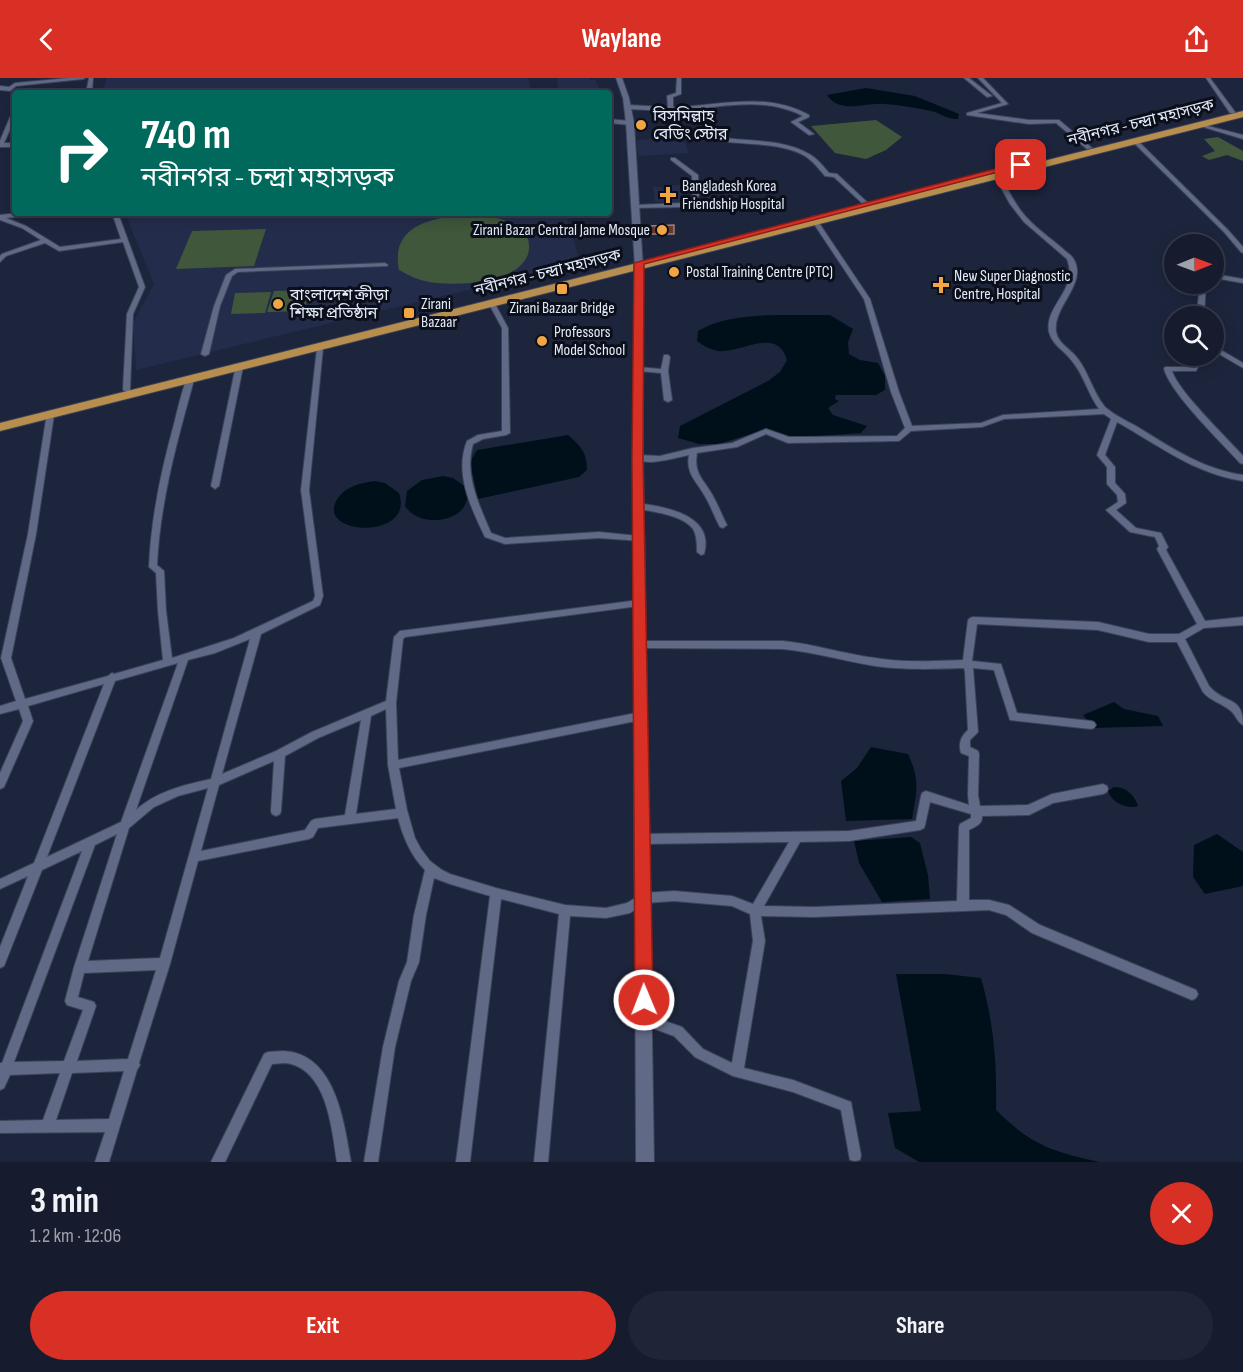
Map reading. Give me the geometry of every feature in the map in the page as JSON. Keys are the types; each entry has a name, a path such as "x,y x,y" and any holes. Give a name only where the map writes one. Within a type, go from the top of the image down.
{"highway":[{"name":"নবীনগর - চন্দ্রা মহাসড়ক","path":"815,220 865,203 1243,109"},
{"name":"নবীনগর - চন্দ্রা মহাসড়ক","path":"0,428 815,220 998,177 1243,114"},
{"name":"নবীনগর - চন্দ্রা মহাসড়ক","path":"0,419 639,265"}],"street":[{"path":"0,88 10,89 15,85 82,78"},
{"path":"619,78 630,123 639,265 638,506 645,1162"},
{"path":"671,109 670,96 678,94 679,78"},
{"path":"966,78 987,95 1001,101"},
{"path":"980,78 1005,104 969,114 1029,122 1057,121 1089,148"},
{"path":"1208,78 1232,112"},
{"path":"627,107 671,109 736,102 795,108 807,116 794,122 811,134"},
{"path":"0,145 12,118"},
{"path":"612,121 630,123"},
{"path":"1202,125 1243,137"},
{"path":"717,140 799,150 813,159 827,176 835,176 865,203"},
{"path":"1136,142 1227,231 1243,251"},
{"path":"636,207 682,205 693,201 696,195 694,175 673,159"},
{"path":"998,177 1012,204 1026,221 1070,258 1074,266 1074,279 1053,323 1052,333 1077,363 1101,407 1183,458 1212,471 1243,478"},
{"path":"116,216 142,287 130,314 127,389"},
{"path":"0,218 24,227 59,249 124,240"},
{"path":"815,220 867,299 895,392 909,429"},
{"path":"0,260 4,255 44,241"},
{"path":"205,354 217,306 229,275 237,270 385,265"},
{"path":"1224,278 1243,281"},
{"path":"492,304 505,328 506,433 481,437 470,443 466,453 465,467 467,485 488,535 505,541 599,536 639,538"},
{"path":"0,710 237,641 314,606 319,599 305,490 320,348"},
{"path":"1224,354 1243,366"},
{"path":"666,357 664,371 668,400"},
{"path":"1195,366 1193,369 1168,369 1170,376 1187,399 1243,461"},
{"path":"215,486 239,367"},
{"path":"638,369 664,371"},
{"path":"168,662 160,571 153,567 154,532 169,460 190,380"},
{"path":"638,458 660,459 734,445 766,431 788,440 899,438 909,429 982,425 1003,417 1106,411"},
{"path":"0,784 28,721 15,677 6,658 32,534 50,415"},
{"path":"1115,417 1101,455 1111,467 1111,484 1121,494 1122,503 1110,510 1133,530 1158,535 1164,547 1161,549 1202,625"},
{"path":"693,451 691,468 695,478 710,498 723,525"},
{"path":"638,506 661,509 690,521 699,532 701,552"},
{"path":"639,603 403,634 399,637 392,703 393,765 408,837 419,856 439,874 496,893 565,910 606,912 630,908 643,898 674,896 732,901 755,911 814,912 963,904 989,905 1009,910 1036,929 1192,994"},
{"path":"963,904 964,827 977,820 973,795 974,754 965,750 964,742 973,732 967,664 973,620 1098,626 1149,638 1180,638 1202,625 1243,621"},
{"path":"102,1162 164,964 257,632"},
{"path":"1180,638 1206,689 1235,708 1243,721"},
{"path":"640,644 804,646 841,657 877,663 967,664 998,667 1013,717 1091,725"},
{"path":"47,1127 90,1006 71,1001 80,967 125,825 185,657"},
{"path":"0,962 112,677"},
{"path":"0,884 125,825 150,804 168,796 215,782 280,754 315,735 392,703"},
{"path":"350,820 367,712"},
{"path":"393,765 641,716"},
{"path":"276,811 280,754"},
{"path":"642,839 849,837 920,825 926,796 975,811 1029,810 1052,799 1103,789"},
{"path":"194,857 306,835 315,824 403,813"},
{"path":"737,1072 759,941 755,911 797,837"},
{"path":"0,1084 3,1069 91,840"},
{"path":"371,1162 389,1047 405,981 413,962 420,915 431,867"},
{"path":"463,1162 496,893"},
{"path":"541,1162 565,910"},
{"path":"80,967 164,964"},
{"path":"645,1020 678,1031 699,1053 737,1072 793,1086 847,1106 855,1155"},
{"path":"218,1162 268,1058 290,1058 311,1067 328,1091 344,1162"},
{"path":"3,1069 134,1065"},
{"path":"0,1127 113,1125"}],"shaded area":[{"path":"107,78 528,78 531,90 103,90"},
{"path":"557,78 590,78 590,80 595,80 600,90 558,90"},
{"path":"866,88 915,96 959,114 958,119 931,111 896,105 839,105 827,95"},
{"path":"682,137 689,153 638,156 637,140"},
{"name":"Bangladesh Korea Friendship Hospital","path":"668,185 681,185 683,203 673,203 671,197 664,198 663,202 655,202 653,187 662,187 663,192 667,192"},
{"name":"বাংলাদেশ ক্রীড়া শিক্ষা প্রতিষ্ঠান","path":"126,216 567,216 580,263 136,370 133,323 154,284"},
{"path":"830,315 853,329 848,342 849,354 860,360 878,363 885,376 885,390 876,395 836,395 835,399 839,401 828,408 833,415 867,426 861,433 792,438 767,429 719,444 699,444 678,438 680,426 768,381 780,372 787,360 783,350 769,343 733,350 713,350 697,341 698,331 712,324 744,317"},
{"path":"568,435 580,446 586,459 587,470 579,477 478,499 470,462 477,450"},
{"path":"443,476 453,478 466,487 467,498 464,508 446,519 435,520 423,519 413,514 405,506 407,491 422,480"},
{"path":"375,481 385,483 399,493 400,509 393,519 380,526 365,528 350,526 339,520 334,511 341,494 354,486"},
{"path":"1114,702 1124,709 1158,716 1163,726 1093,728 1083,715"},
{"path":"871,747 908,754 916,778 912,819 846,821 841,781 857,768"},
{"path":"1114,787 1129,792 1138,806 1124,806 1112,799 1108,791"},
{"path":"1217,834 1243,852 1243,886 1205,894 1193,877 1194,845"},
{"path":"911,837 920,843 928,875 930,899 882,902 859,863 854,841"},
{"path":"896,974 945,974 981,978 994,1044 996,1110 1021,1132 1044,1145 1100,1162 919,1162 895,1148 888,1113 921,1111"}],"green space":[{"path":"876,120 902,137 886,150 866,159 835,153 811,126"},
{"path":"1218,137 1243,151 1243,161 1227,155 1209,160 1202,156 1215,151 1204,139"},
{"path":"484,216 511,223 524,232 528,239 527,257 520,266 501,277 476,282 451,284 429,282 399,270 398,254 402,241 410,231 421,224 449,217"},
{"path":"266,229 254,266 176,269 192,231"},
{"path":"310,290 304,311 267,312 274,291"},
{"path":"271,292 265,313 231,314 235,293"}],"building":[{"name":"Zirani Bazar Central Jame Mosque","path":"674,225 674,234 649,234 649,226"}],"place":[{"name":"বিসমিল্লাহ বেডিং স্টোর","path":"641,125"},
{"name":"Bangladesh Korea Friendship Hospital","path":"668,195"},
{"name":"Zirani Bazar Central Jame Mosque","path":"662,230"},
{"name":"Postal Training Centre (PTC)","path":"674,272"},
{"name":"New Super Diagnostic Centre, Hospital","path":"941,285"},
{"name":"Zirani Bazaar Bridge","path":"562,289"},
{"name":"বাংলাদেশ ক্রীড়া শিক্ষা প্রতিষ্ঠান","path":"278,304"},
{"name":"Zirani Bazaar","path":"409,313"},
{"name":"Professors Model School","path":"542,341"}],"route":[{"path":"644,1000 638,458 639,263 865,203 1021,165"}]}
